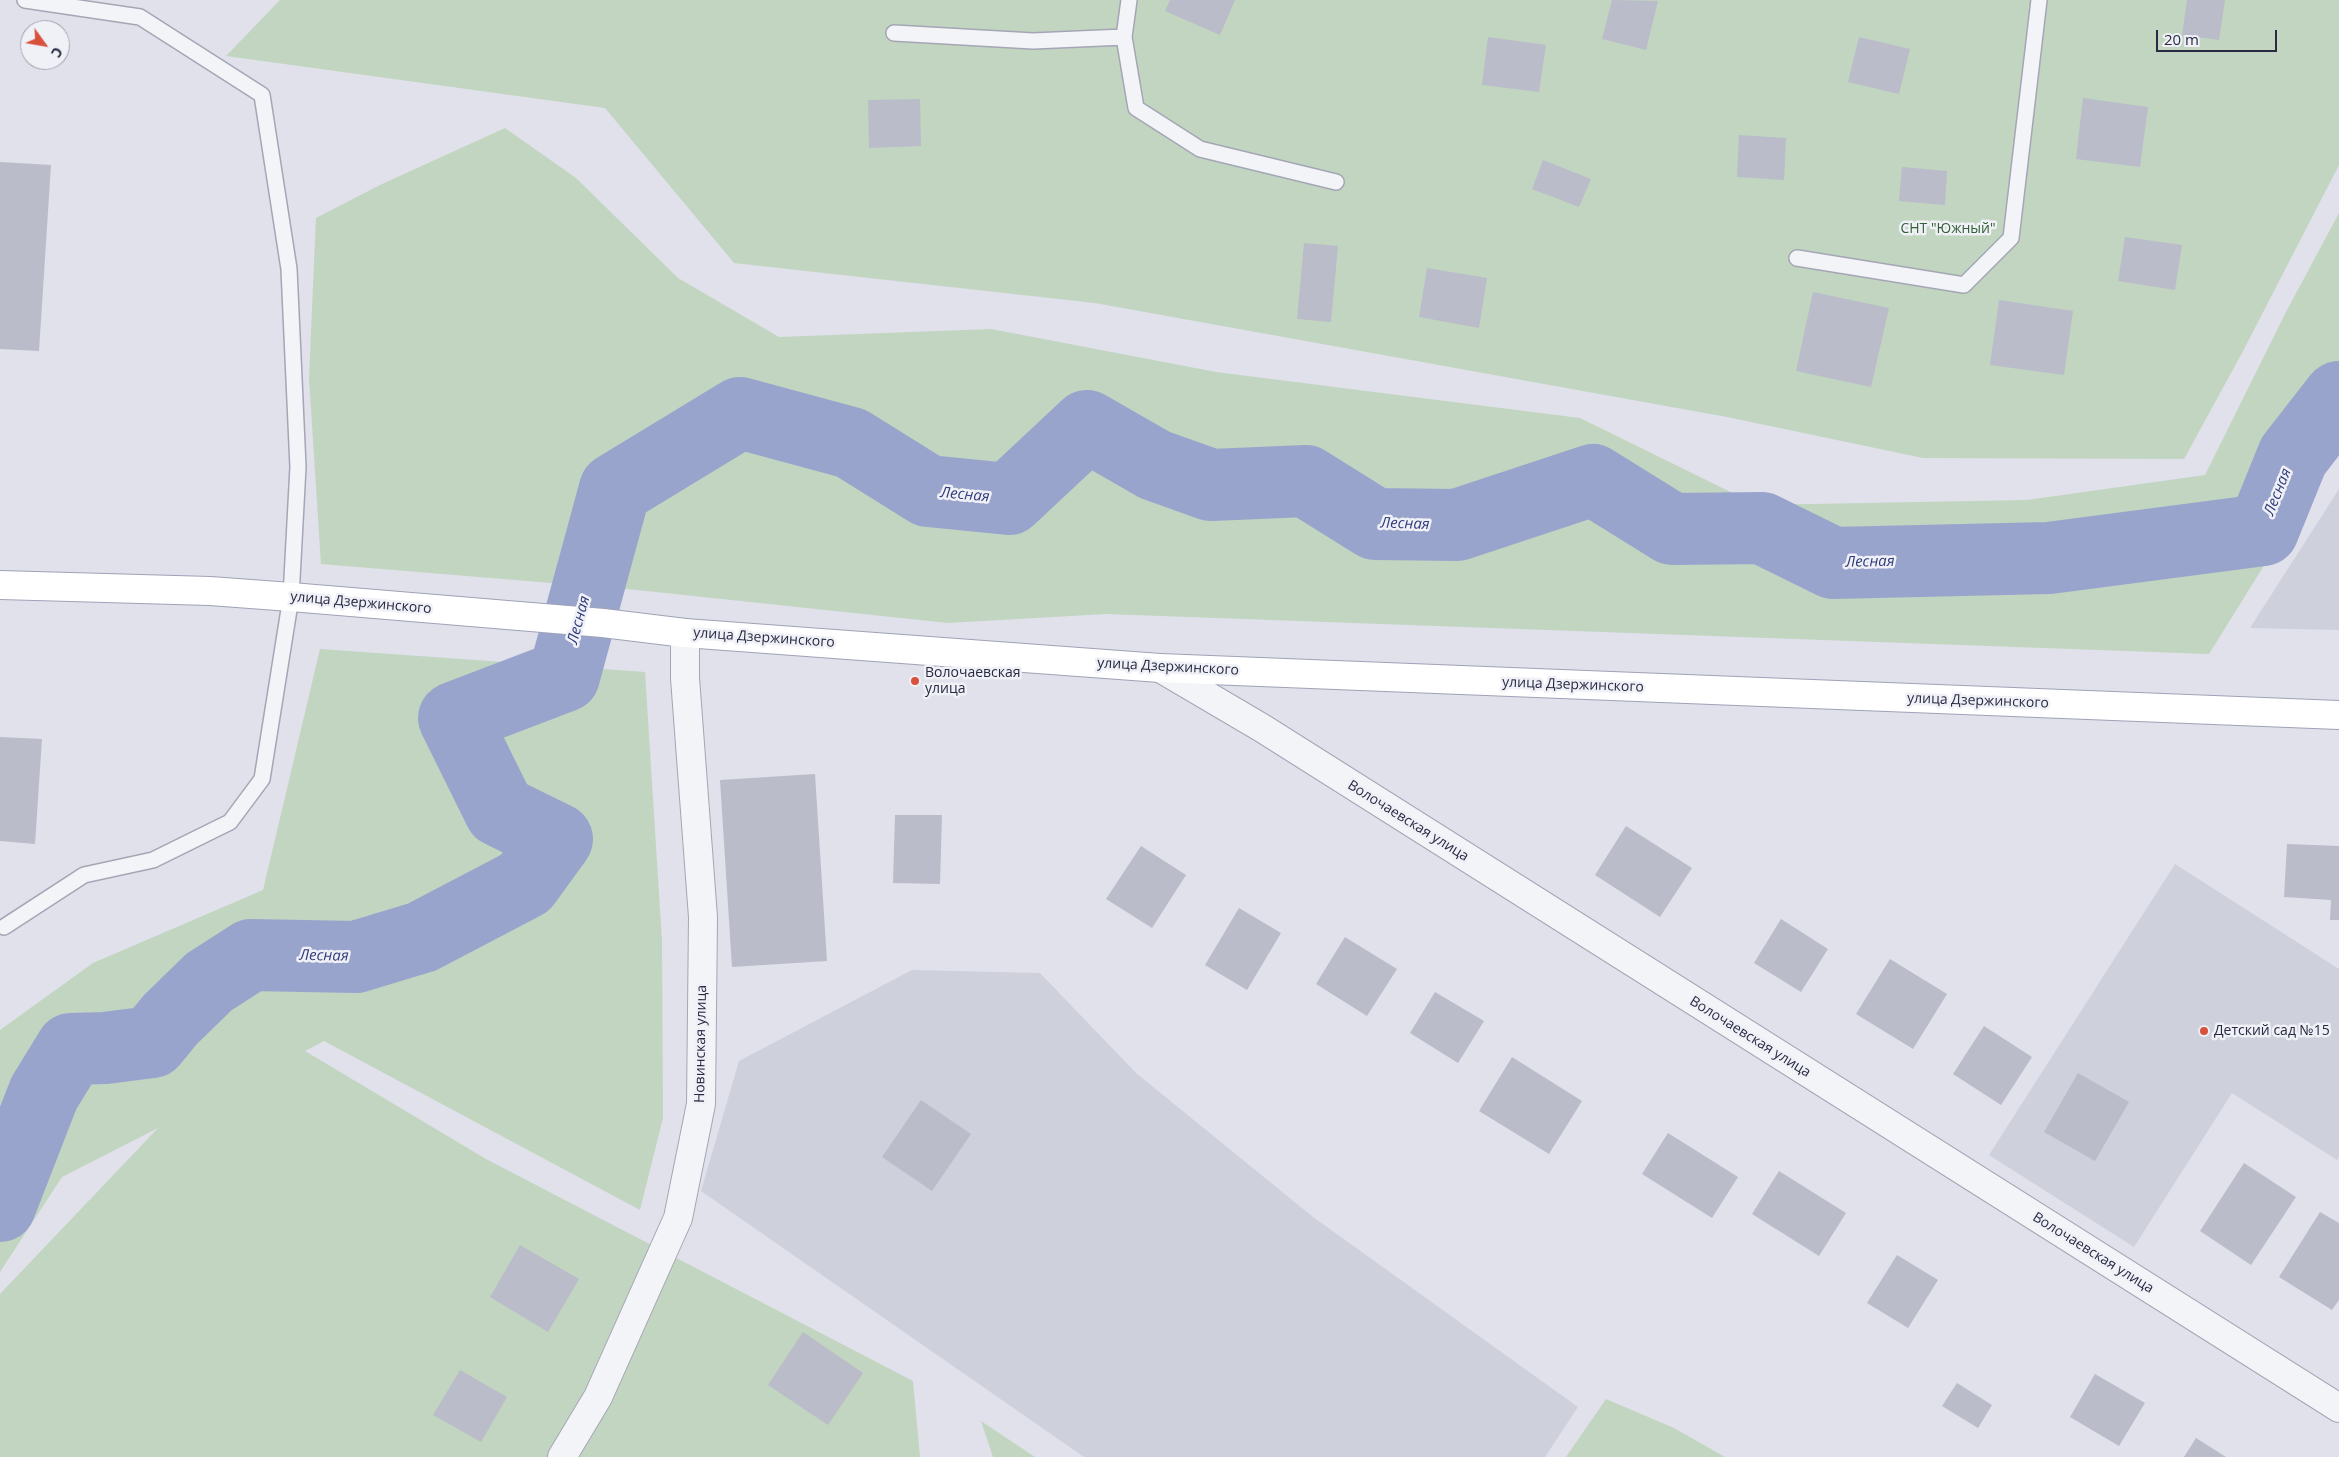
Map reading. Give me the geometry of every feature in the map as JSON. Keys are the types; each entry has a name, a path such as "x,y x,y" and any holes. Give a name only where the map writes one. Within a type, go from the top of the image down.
{"main road":[{"name":"улица Дзержинского","path":"0,585 210,591 291,596 603,623 685,633 1160,668 2339,715"}],"street":[{"name":"Новинская улица","path":"562,1457 598,1397 678,1218 701,1104 703,918 685,678 685,633"},
{"name":"Волочаевская улица","path":"1160,668 1270,734 2339,1408"}],"lane":[{"path":"4,927 84,875 153,860 230,822 262,779 291,596 298,467 289,269 262,95 140,17 25,0"},
{"path":"1129,0 1124,37 1136,108 1200,149 1336,182"},
{"path":"1797,258 1964,285 2011,238 2039,0"},
{"path":"894,33 1033,41 1124,37"}],"shaded area":[{"path":"2339,489 2339,630 2250,628"},
{"name":"Детский сад №15","path":"2175,864 2339,969 2339,1157 2337,1160 2232,1093 2134,1247 1989,1155"},
{"path":"912,970 1040,973 1136,1073 1313,1217 1578,1407 1545,1457 1084,1457 701,1191 739,1061"}],"green space":[{"name":"СНТ \"Южный\"","path":"280,0 2339,0 2339,165 2242,353 2184,459 1923,458 1727,417 1095,303 734,263 605,108 226,56"},
{"path":"505,128 576,178 678,278 779,337 991,329 1216,372 1580,418 1757,505 2027,500 2205,475 2286,312 2339,213 2339,445 2209,654 1106,614 948,623 637,590 321,564 309,378 316,218 380,185"},
{"path":"320,649 645,672 662,941 663,1118 640,1210 324,1041 305,1051 486,1159 913,1381 920,1457 0,1457 0,1294 158,1128 62,1177 0,1272 0,1030 93,963 263,890"},
{"path":"1606,1399 1674,1428 1725,1457 1566,1457"},
{"path":"981,1421 1035,1457 993,1457"}],"building":[{"path":"1170,0 1235,0 1220,35 1165,11"},
{"path":"1612,0 1658,1 1646,50 1602,39"},
{"path":"2187,0 2225,0 2219,40 2182,35"},
{"path":"1488,37 1546,45 1539,92 1482,85"},
{"path":"1859,37 1910,49 1899,94 1848,82"},
{"path":"2083,98 2148,107 2140,167 2076,159"},
{"path":"920,99 921,146 869,148 868,100"},
{"path":"1739,135 1786,138 1784,180 1737,177"},
{"path":"1543,160 1591,179 1579,207 1532,189"},
{"path":"0,162 51,165 39,351 0,349"},
{"path":"1902,167 1947,171 1945,205 1899,201"},
{"path":"2125,237 2182,245 2175,290 2118,281"},
{"path":"1304,243 1338,246 1331,322 1297,319"},
{"path":"1427,268 1487,278 1479,328 1419,317"},
{"path":"1813,292 1889,308 1871,387 1796,371"},
{"path":"1999,300 2073,311 2064,375 1990,365"},
{"path":"0,737 42,739 35,844 0,841"},
{"path":"815,774 827,961 732,967 720,780"},
{"path":"895,815 942,815 940,884 893,883"},
{"path":"1626,826 1692,868 1660,917 1595,875"},
{"path":"2287,844 2339,846 2339,920 2330,920 2331,900 2284,897"},
{"path":"1141,846 1186,875 1152,928 1106,899"},
{"path":"1239,908 1281,933 1247,990 1205,965"},
{"path":"1781,919 1828,949 1801,992 1754,963"},
{"path":"1345,937 1397,969 1367,1016 1316,984"},
{"path":"1890,959 1947,994 1913,1049 1856,1014"},
{"path":"1435,992 1484,1021 1458,1063 1410,1033"},
{"path":"1984,1026 2032,1057 2001,1105 1953,1074"},
{"path":"1512,1057 1582,1101 1549,1154 1479,1111"},
{"path":"2078,1073 2129,1102 2095,1161 2044,1132"},
{"path":"921,1100 971,1134 932,1191 882,1157"},
{"path":"1668,1133 1738,1177 1712,1218 1642,1174"},
{"path":"2244,1163 2296,1197 2251,1265 2200,1231"},
{"path":"1779,1171 1846,1213 1819,1256 1752,1214"},
{"path":"2320,1212 2339,1223 2339,1300 2332,1310 2279,1277"},
{"path":"520,1245 579,1279 548,1332 490,1297"},
{"path":"1897,1255 1938,1280 1908,1328 1867,1303"},
{"path":"803,1332 863,1373 828,1425 768,1385"},
{"path":"460,1370 507,1397 481,1442 433,1415"},
{"path":"2095,1374 2145,1403 2119,1446 2070,1417"},
{"path":"1957,1383 1992,1405 1978,1428 1942,1406"},
{"path":"2196,1438 2226,1457 2184,1457"}],"waterway":[{"name":"Лесная","path":"0,1206 44,1093 71,1049 105,1048 152,1042 170,1020 209,982 251,955 356,957 422,937 525,883 557,839 500,811 454,718 564,676 615,489 740,413 851,443 928,491 1009,499 1087,426 1155,465 1211,485 1306,481 1375,524 1457,525 1593,480 1672,529 1762,528 1833,563 2049,558 2263,530 2293,456 2339,397"}],"place":[{"name":"Волочаевская улица","path":"915,681"},
{"name":"Детский сад №15","path":"2204,1031"}]}
